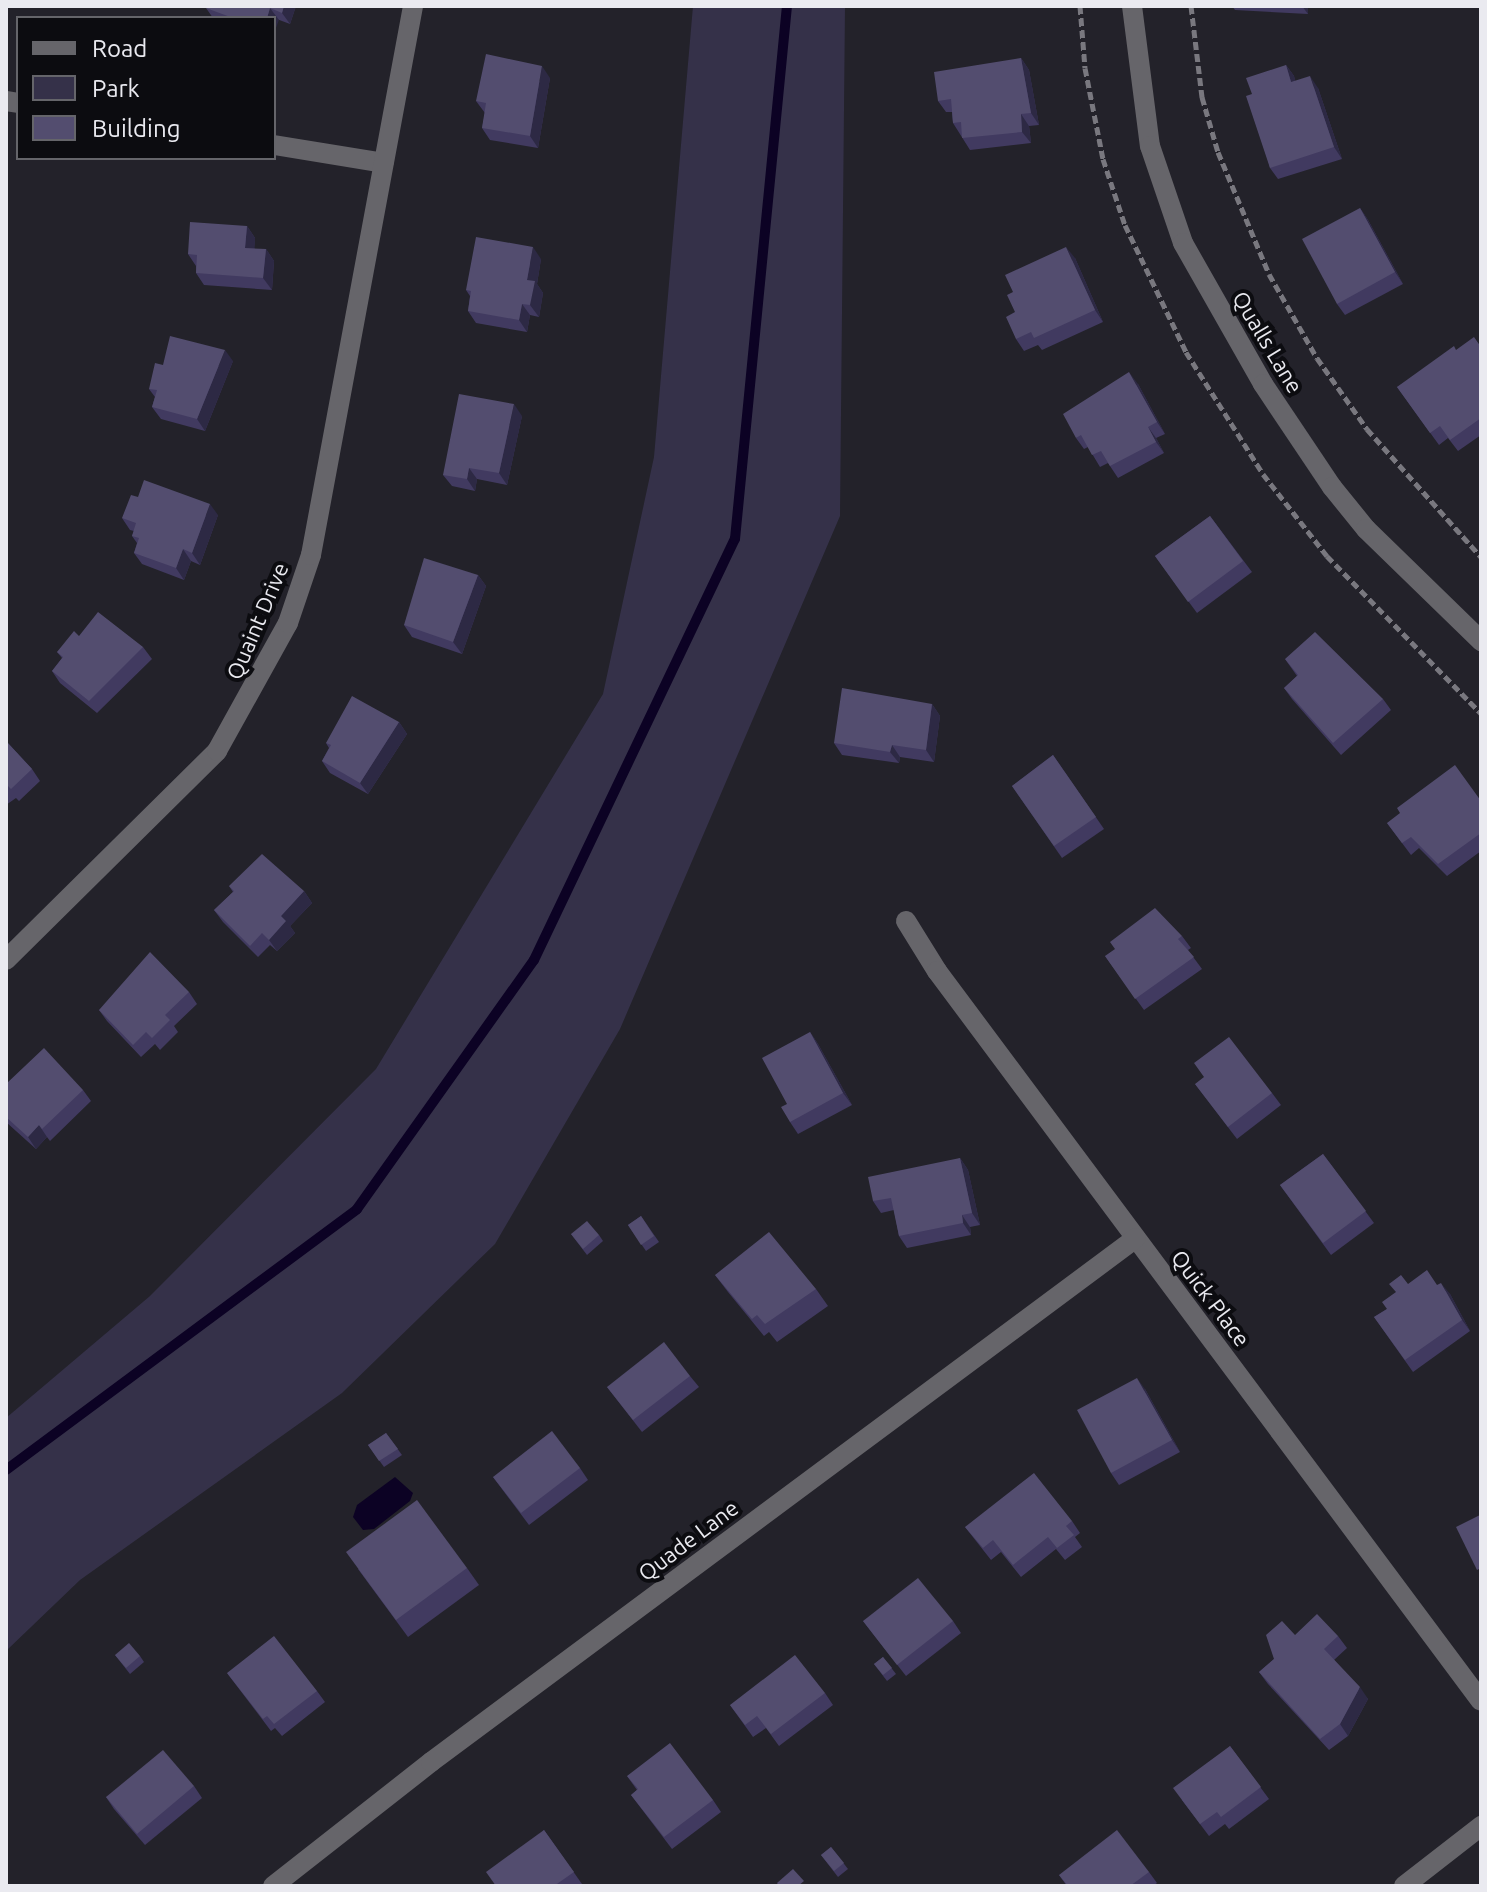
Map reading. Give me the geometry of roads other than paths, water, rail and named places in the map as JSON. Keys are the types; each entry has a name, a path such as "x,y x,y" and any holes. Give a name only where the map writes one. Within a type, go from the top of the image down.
{"street":[{"name":"Quaint Drive","path":"6,960 217,751 288,623 311,555 413,6"},
{"name":"Qualls Lane","path":"1132,6 1150,146 1183,243 1263,384 1332,487 1366,529 1481,641"},
{"path":"276,145 384,163"},
{"name":"Quick Place","path":"906,921 937,971 1481,1701"},
{"name":"Quade Lane","path":"273,1886 431,1762 1136,1238"},
{"path":"1404,1886 1481,1826"}],"waterway":[{"path":"6,1470 357,1209 534,960 735,539 787,6"}]}
